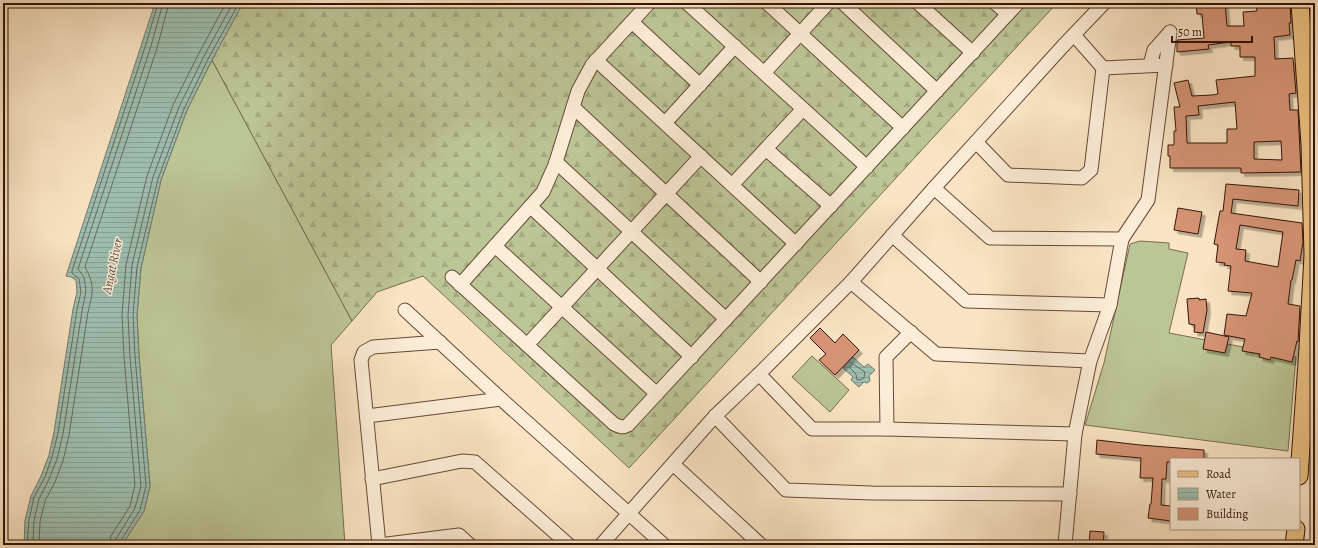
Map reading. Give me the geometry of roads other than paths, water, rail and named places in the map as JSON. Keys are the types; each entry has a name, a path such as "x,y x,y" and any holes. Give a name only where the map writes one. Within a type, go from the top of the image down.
{"main road":[{"path":"1300,3 1310,144 1313,255 1313,294 1300,463"},
{"path":"1294,545 1296,530"}],"street":[{"path":"649,3 596,60 583,81 573,107 556,162 543,192 495,246 456,281 622,428 628,425 692,357 1018,3"},
{"path":"687,3 867,166"},
{"path":"767,3 903,128"},
{"path":"764,73 828,3"},
{"path":"843,3 937,91"},
{"path":"918,3 973,52"},
{"path":"995,3 1008,14"},
{"path":"601,545 715,416 851,282 934,188 1104,3"},
{"path":"632,22 700,85"},
{"path":"1065,545 1075,434 1090,361 1110,305 1122,239 1148,200 1170,32 1154,50 1150,65"},
{"path":"976,142 1008,175 1082,178 1091,170 1103,68 1074,35"},
{"path":"665,123 735,46"},
{"path":"596,60 796,244"},
{"path":"1103,68 1166,65"},
{"path":"573,107 761,282"},
{"path":"732,185 803,109"},
{"path":"766,149 831,206"},
{"path":"527,345 701,156"},
{"path":"556,162 726,319"},
{"path":"934,188 990,238 1122,239"},
{"path":"531,207 692,357"},
{"path":"892,235 966,301 1110,305"},
{"path":"495,246 657,394"},
{"path":"851,282 936,354 1090,361"},
{"path":"406,310 664,545"},
{"path":"887,428 886,357 911,332"},
{"path":"440,342 373,347 364,352 361,360 379,545 459,535 470,545"},
{"path":"759,374 812,428 887,428 1075,434"},
{"path":"367,416 501,398"},
{"path":"715,416 786,490 1070,494"},
{"path":"372,478 462,461 475,462 569,545"},
{"path":"672,464 761,545"}],"water":[{"name":"Angat River","path":"155,3 243,3 187,110 161,180 141,268 137,315 150,486 144,511 122,545 24,545 25,520 31,496 49,455 54,432 77,292 76,280 66,276"},
{"path":"853,357 864,367 868,364 875,370 869,376 870,381 867,383 864,382 859,387 851,380 853,377 843,368"}]}
